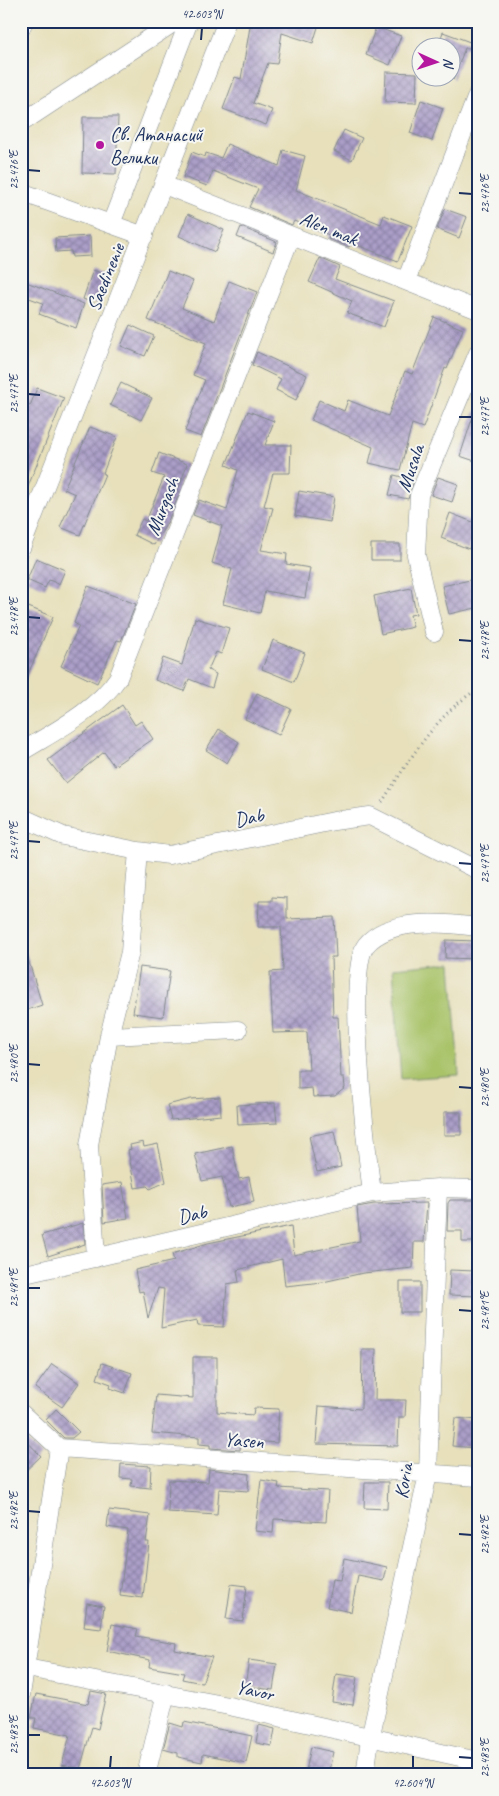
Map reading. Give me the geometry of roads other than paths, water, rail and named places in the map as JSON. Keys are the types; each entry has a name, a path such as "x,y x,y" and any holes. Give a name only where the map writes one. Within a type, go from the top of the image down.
{"street":[{"path":"21,28 24,21"},
{"path":"21,124 176,21"},
{"path":"111,224 189,21"},
{"name":"Saedinenie","path":"21,548 227,21"},
{"path":"406,282 478,93"},
{"name":"Alen mak","path":"164,185 478,310"},
{"path":"21,192 144,236"},
{"name":"Murgash","path":"21,752 70,721 108,692 118,678 291,236"},
{"name":"Musala","path":"434,632 416,555 419,495 478,353"},
{"name":"Dab","path":"21,817 63,836 138,851 169,855 334,821 370,816 478,870"},
{"path":"96,1258 89,1145 109,1036 130,952 138,851"},
{"path":"372,1193 364,1135 357,1005 358,959 366,944 393,926 436,924 478,926"},
{"path":"109,1036 238,1030"},
{"name":"Dab","path":"21,1275 372,1193 438,1188 478,1189"},
{"name":"Koria","path":"365,1775 370,1739 428,1474 438,1188"},
{"path":"21,1413 59,1448 21,1695"},
{"name":"Yasen","path":"59,1448 478,1477"},
{"name":"Yavor","path":"24,1667 166,1693 370,1739 478,1761"},
{"path":"146,1775 166,1693"}],"place":[{"name":"Св. Атанасий Велики","path":"100,145"}]}
